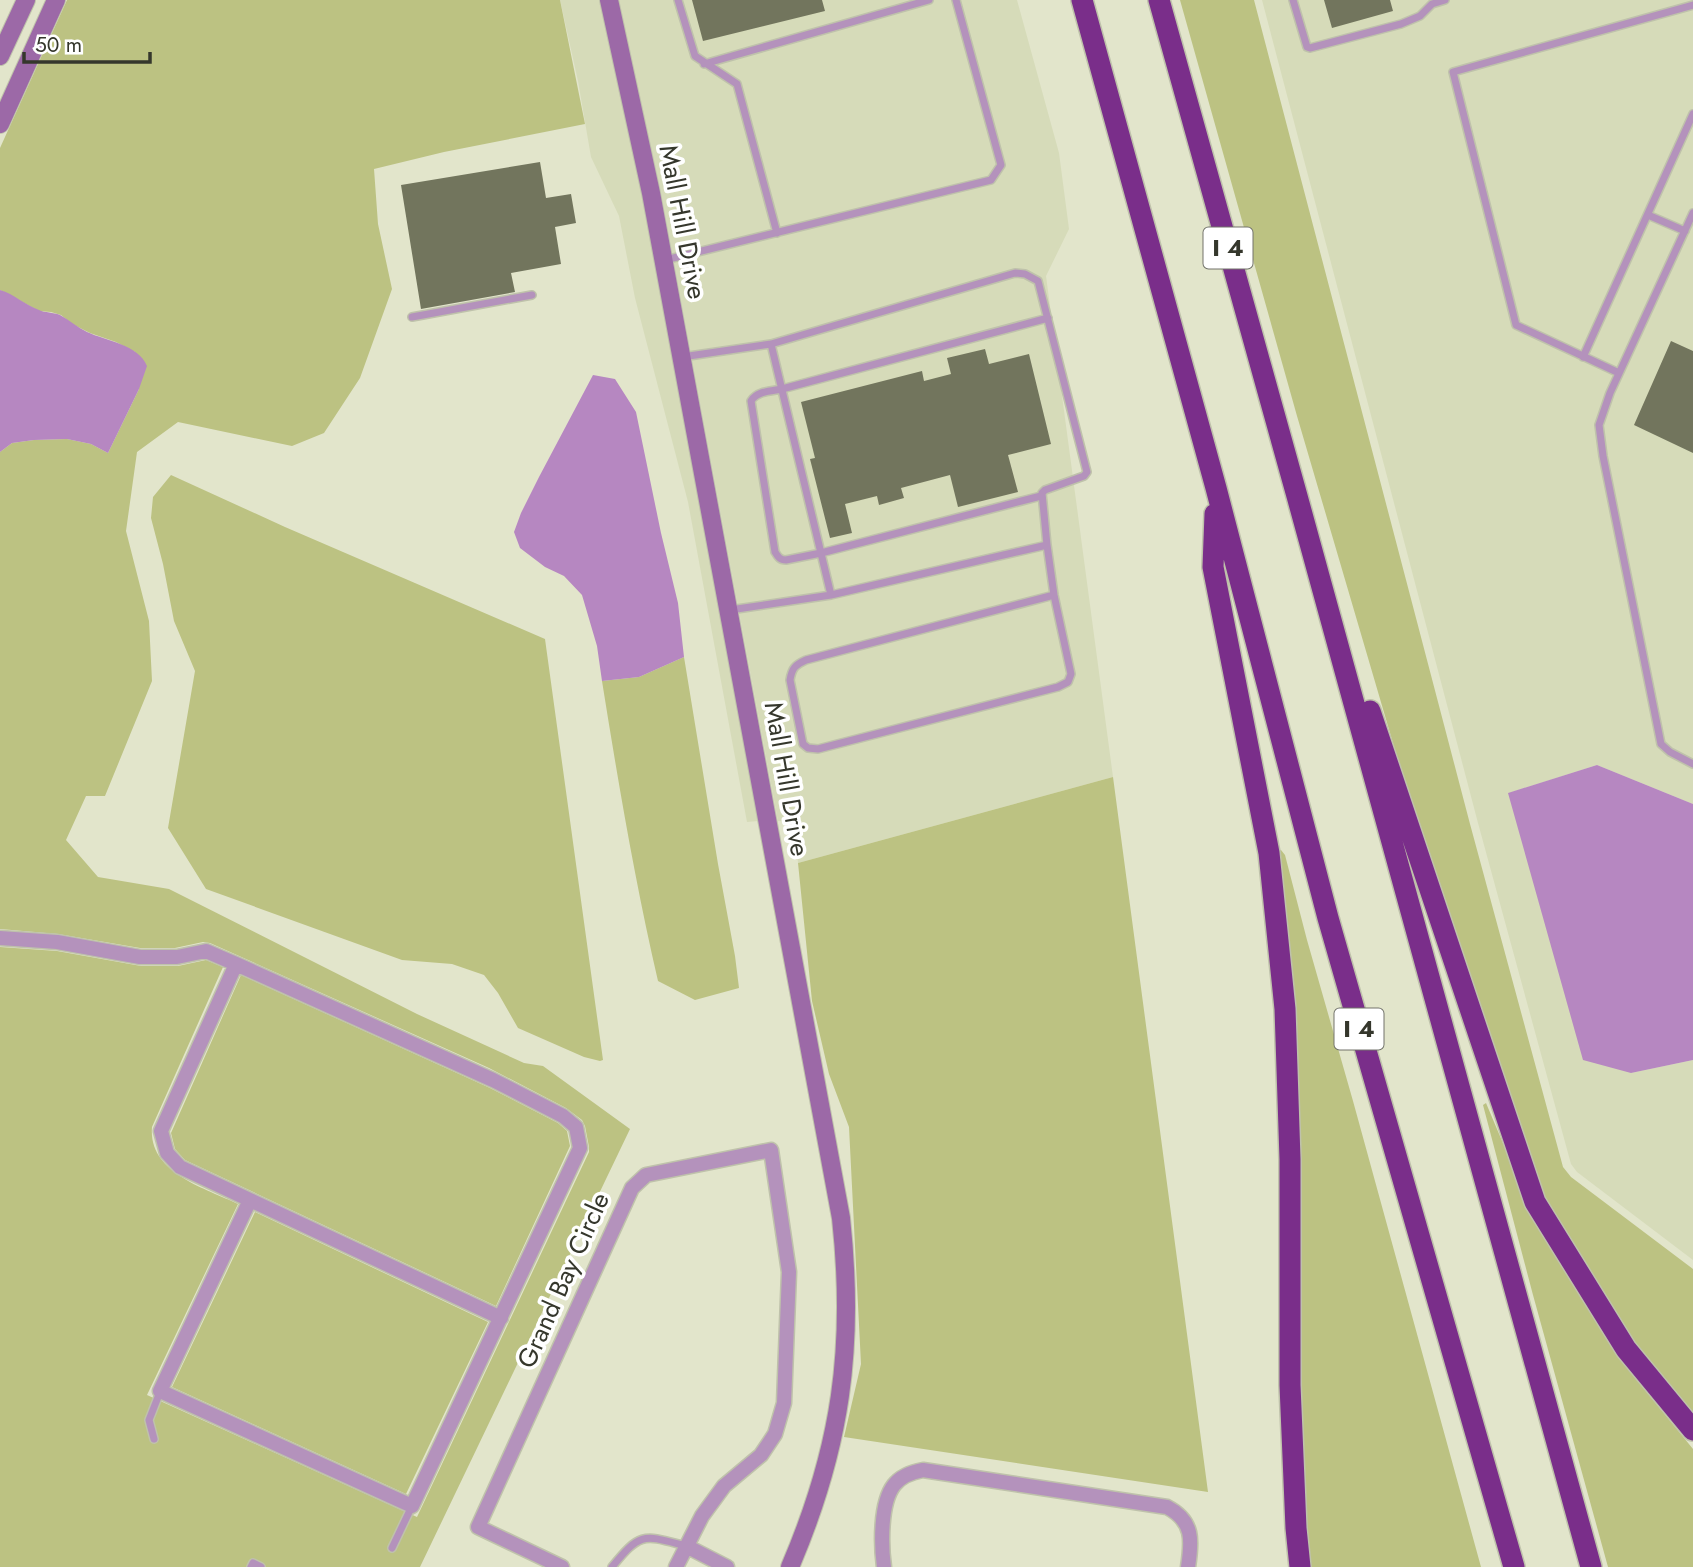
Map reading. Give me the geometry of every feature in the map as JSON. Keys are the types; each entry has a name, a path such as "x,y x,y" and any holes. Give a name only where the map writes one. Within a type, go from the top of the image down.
{"highway":[{"name":"I 4","path":"1082,0 1216,488 1328,918 1514,1567"},
{"name":"I 4","path":"1159,0 1591,1567"},
{"path":"1216,488 1213,567 1269,853 1285,1009 1290,1159 1290,1385 1300,1567"},
{"path":"1297,496 1535,1202 1626,1349 1693,1430"}],"street":[{"path":"0,56 26,0"},
{"path":"0,124 56,0"},
{"name":"Mall Hill Drive","path":"609,0 664,260 841,1218 847,1286 847,1326 837,1417 816,1500 790,1567"},
{"path":"0,938 57,942 140,957 177,957 206,950 493,1080 563,1116 576,1127 580,1148 412,1506 160,1391 250,1200"},
{"path":"236,964 161,1132 167,1153 180,1167 501,1318"},
{"name":"Grand Bay Circle","path":"562,1567 478,1527 632,1188 646,1175 771,1150 789,1272 784,1403 775,1434 761,1455 724,1486 702,1516 676,1567"},
{"path":"884,1567 882,1531 890,1492 899,1480 910,1473 923,1470 1167,1507 1182,1518 1187,1526 1191,1538 1188,1567"},
{"path":"688,1546 720,1565"}],"lane":[{"path":"678,0 695,56 737,84 777,233"},
{"path":"704,64 929,0"},
{"path":"664,260 990,180 1001,165 956,0"},
{"path":"1293,0 1307,47 1310,48 1401,24 1420,16 1431,2 1445,0"},
{"path":"1619,373 1516,325 1453,72 1693,5"},
{"path":"1583,356 1693,114"},
{"path":"1693,213 1610,393 1599,425 1661,744 1693,764"},
{"path":"1647,215 1685,231"},
{"path":"681,357 771,344 1015,273 1026,274 1038,281 1087,472 1084,477 1045,490 1041,496 1054,594 1071,674 1068,682 1045,691 818,750 808,748 803,744 790,680 791,670 796,664 1054,594"},
{"path":"412,317 532,295"},
{"path":"1041,496 821,553 781,560 775,552 751,401 755,395 1048,318"},
{"path":"771,344 831,595"},
{"path":"729,610 831,595 1047,545"},
{"path":"154,1438 149,1420 160,1391"},
{"path":"392,1548 412,1506"},
{"path":"612,1567 627,1549 641,1539 653,1537 688,1546"},
{"path":"251,1567 253,1563 261,1567"}],"shaded area":[{"path":"560,0 599,0 609,41 642,194 758,821 747,822 688,502 635,298 619,216 591,157"},
{"path":"618,0 1017,0 1059,153 1069,229 1046,276 1113,777 798,863 794,822 778,821 661,192"},
{"path":"1262,0 1693,0 1693,804 1597,765 1509,793 1631,1073 1693,1060 1693,1260 1577,1172 1571,1164 1478,823"},
{"path":"0,290 41,311 60,315 87,332 121,344 143,359 147,366 139,389 108,453 91,444 67,439 12,443 0,452"},
{"path":"593,375 615,379 636,412 678,603 684,657 639,677 602,681 597,646 582,595 564,576 545,567 520,548 514,532 539,477"},
{"path":"1597,765 1693,804 1693,1060 1631,1073 1583,1060 1508,793"}],"green space":[{"path":"67,0 560,0 585,124 374,169 378,224 392,289 360,378 324,433 292,446 178,422 137,452 126,531 149,621 152,681 105,796 86,796 66,840 98,877 169,889 417,1014 524,1063 543,1066 630,1129 420,1567 0,1567 0,947 57,951 141,966 178,966 206,960 223,967 152,1127 153,1143 159,1156 181,1177 238,1204 147,1395 417,1517 589,1152 582,1120 566,1108 489,1068 210,943 175,948 140,948 58,934 0,929 0,452 12,443 67,439 91,444 108,453 139,389 135,352 72,324 61,315 39,311 0,290 0,148"},
{"path":"1180,0 1254,0 1470,824 1563,1167 1571,1177 1693,1269 1693,1419 1592,1279 1533,1177 1432,876 1297,416"},
{"path":"171,475 545,639 603,1060 584,1057 518,1028 484,975 452,964 402,960 206,889 168,828 195,671 174,621 151,518 153,497"},
{"path":"684,657 739,988 695,1000 658,981 627,831 602,681 639,677"},
{"path":"1113,777 1208,1492 844,1437 861,1364 849,1127 829,1074 812,1001 798,863"},
{"path":"1281,850 1285,855 1481,1567 1309,1567 1300,1481 1276,852"},
{"path":"241,975 490,1088 558,1123 567,1131 570,1146 496,1306 185,1160 175,1149 171,1133"},
{"path":"1486,1103 1535,1217 1568,1275 1631,1373 1693,1449 1693,1567 1608,1567 1483,1105"},
{"path":"255,1212 488,1322 406,1494 172,1387"}],"building":[{"path":"692,0 822,0 825,11 703,41"},
{"path":"1324,0 1390,0 1393,11 1332,28"},
{"path":"540,162 546,198 571,194 576,223 555,227 561,264 511,273 515,292 421,309 401,185"},
{"path":"1671,341 1693,351 1693,453 1634,425"},
{"path":"985,349 989,364 1029,354 1051,444 1008,455 1018,492 958,507 950,475 901,488 904,498 879,505 877,496 845,504 852,533 830,538 810,459 815,458 801,402 922,371 924,381 951,374 947,358"}]}
